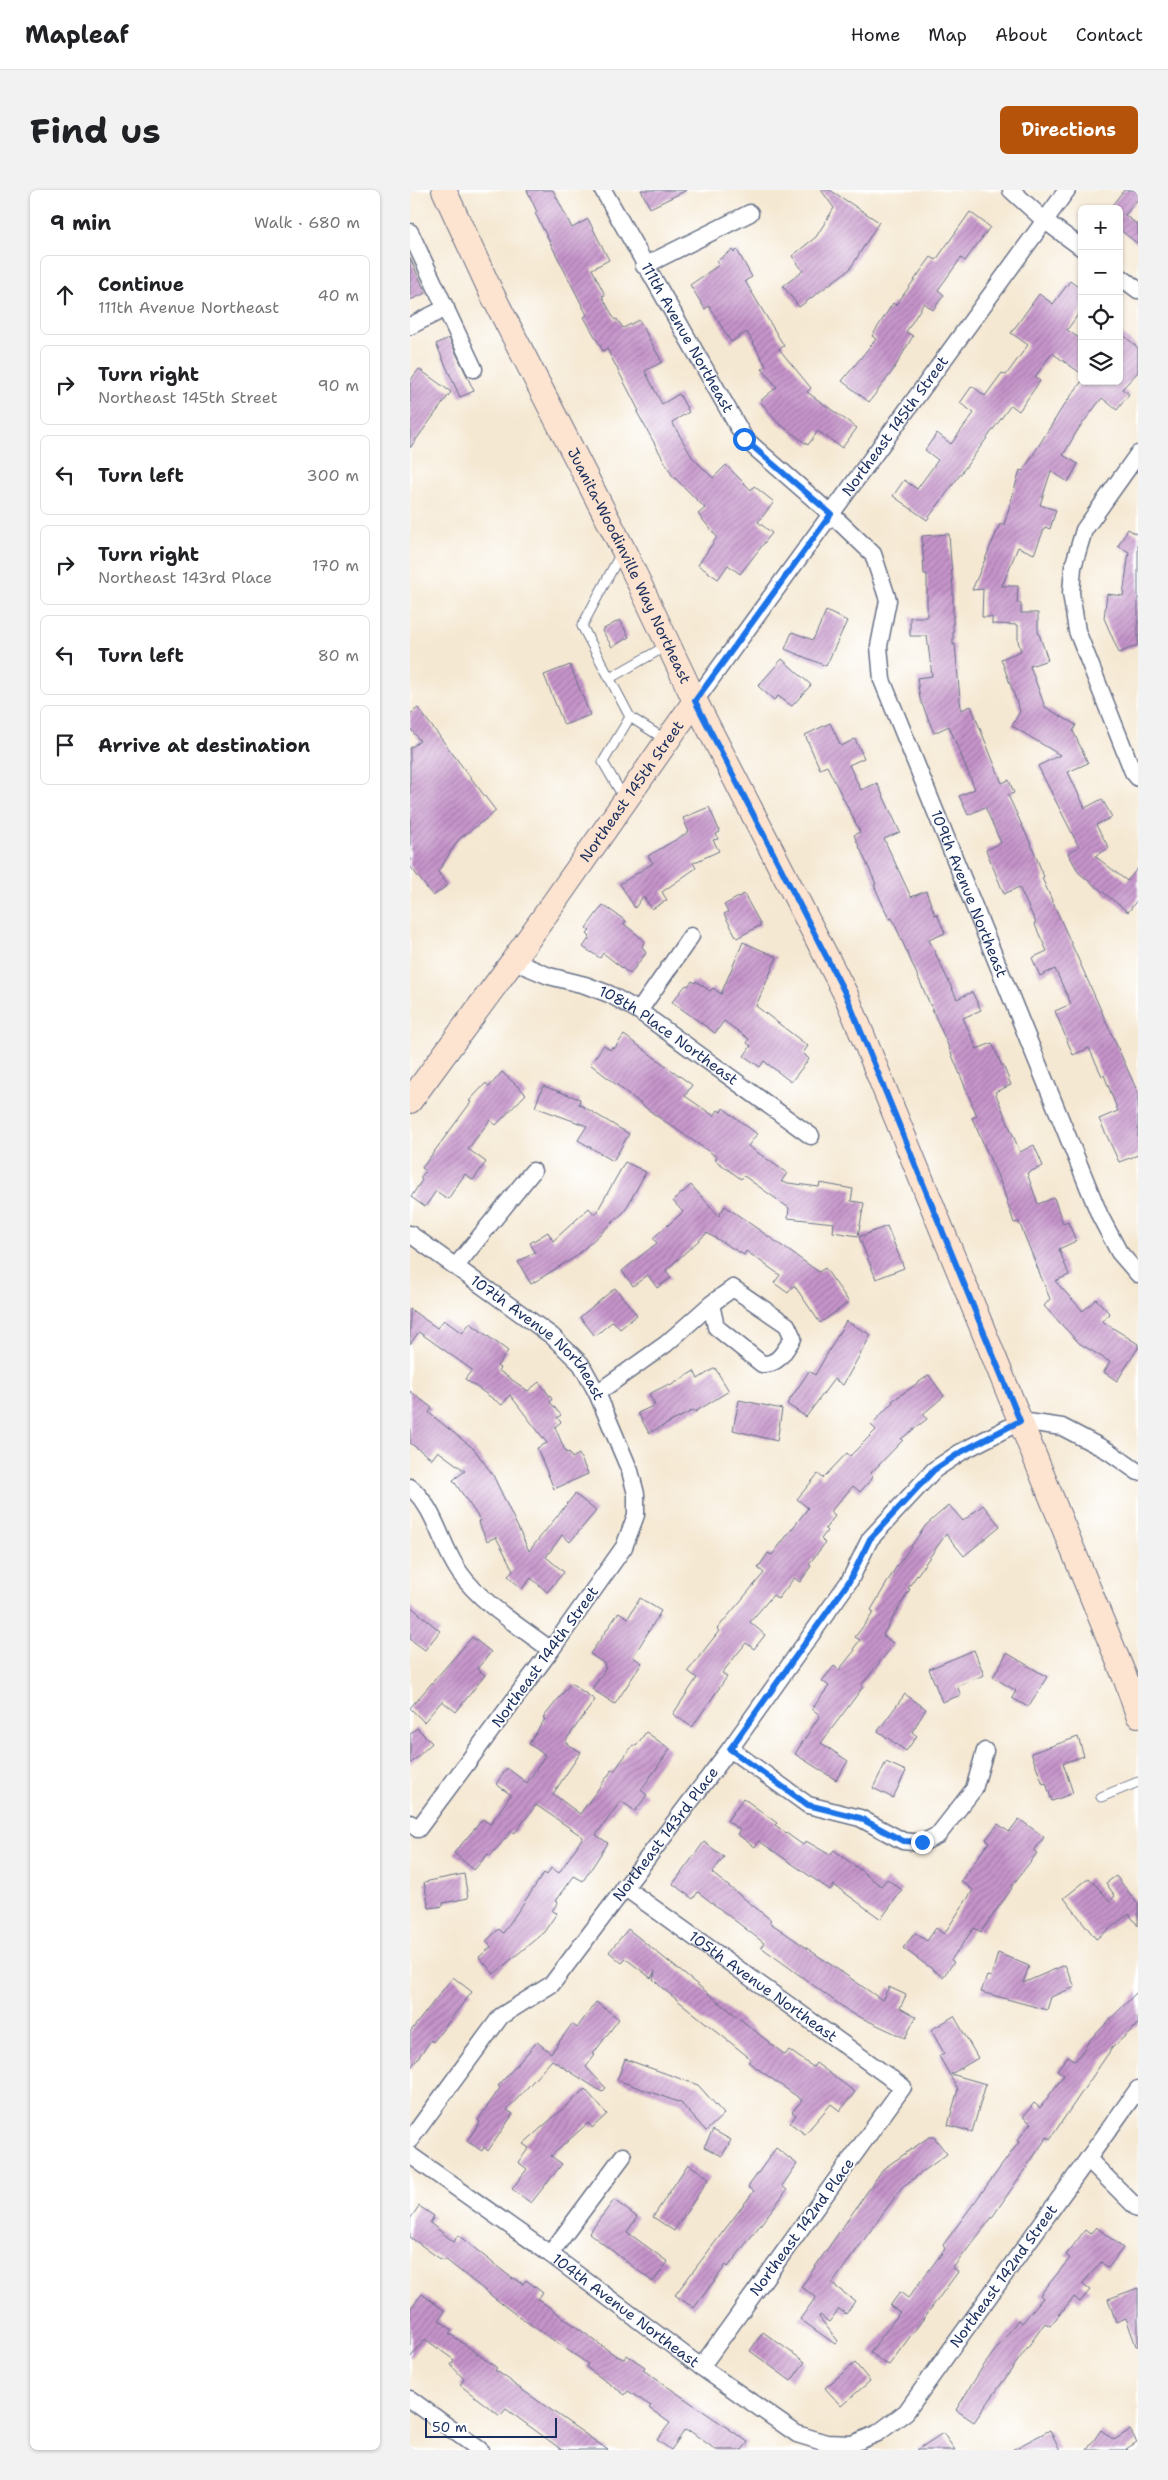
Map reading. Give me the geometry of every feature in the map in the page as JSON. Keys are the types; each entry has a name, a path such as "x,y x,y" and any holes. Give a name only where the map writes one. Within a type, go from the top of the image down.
{"main road":[{"name":"Juanita-Woodinville Way Northeast","path":"444,190 491,292 623,549 695,701 846,995 1126,1680 1138,1715"},
{"name":"Northeast 145th Street","path":"410,1101 512,961 695,701"}],"street":[{"name":"111th Avenue Northeast","path":"603,190 644,266 744,439 831,514"},
{"path":"1011,190 1044,220 1078,245"},
{"name":"Northeast 145th Street","path":"695,701 1066,190"},
{"path":"644,266 750,213"},
{"path":"410,232 474,369"},
{"path":"1123,279 1138,290"},
{"path":"410,326 446,308"},
{"path":"1138,454 1084,530 1073,567 1071,593 1077,631 1133,772 1138,778"},
{"name":"109th Avenue Northeast","path":"831,514 873,554 888,600 879,646 882,680 1100,1216 1119,1252 1138,1274"},
{"path":"639,1011 691,936"},
{"name":"108th Place Northeast","path":"512,961 549,976 585,985 608,994 639,1011 811,1136"},
{"path":"456,1266 532,1171"},
{"name":"107th Avenue Northeast","path":"410,1234 552,1336 581,1364 597,1393 630,1471"},
{"path":"597,1393 666,1344 711,1304 733,1288 787,1325 793,1338 777,1361 771,1364 762,1364 716,1327 711,1304"},
{"path":"1020,1421 1062,1427 1108,1451 1138,1472"},
{"name":"Northeast 143rd Place","path":"410,2140 501,2016 552,1984 730,1749 850,1580 870,1539 934,1470 961,1452 1020,1421"},
{"name":"Northeast 144th Street","path":"414,1826 551,1650 624,1547 636,1515 636,1494 630,1471"},
{"path":"410,1487 432,1512 443,1542 460,1573 477,1592 551,1650"},
{"path":"730,1749 808,1805 860,1818 903,1841 922,1842 938,1835 974,1789 985,1751"},
{"name":"105th Avenue Northeast","path":"624,1887 903,2087"},
{"name":"Northeast 142nd Place","path":"700,2367 903,2087"},
{"name":"Northeast 142nd Street","path":"852,2444 878,2434 906,2412 1138,2089"},
{"name":"104th Avenue Northeast","path":"410,2155 550,2254 700,2367 797,2434 826,2443 852,2444"},
{"path":"550,2254 623,2156"},
{"path":"1088,2159 1138,2209"},
{"path":"410,2399 480,2450"}],"lane":[{"path":"623,549 582,626 630,717 667,741"},
{"path":"610,678 668,645"},
{"path":"625,801 604,762 630,717"},
{"path":"1101,1798 1138,1782"}],"building":[{"path":"527,190 553,190 572,228 588,219 609,260 592,269 605,295 602,296 615,320 617,319 623,328 639,320 662,362 645,371 662,404 679,394 689,412 672,422 692,457 713,478 726,465 751,490 754,486 774,502 758,522 772,533 740,574 728,565 718,579 698,565 717,537 698,514 705,508 672,475 637,412 639,411 607,349 603,351 584,317 587,315 535,213 537,212"},
{"path":"641,190 687,190 650,208"},
{"path":"821,190 830,190 879,222 850,269 799,307 783,286 803,271 792,256 816,237 834,208"},
{"path":"1124,190 1138,190 1138,199 1125,215 1138,225 1138,244 1123,232 1123,205 1112,205"},
{"path":"970,212 990,227 965,261 961,258 938,290 944,295 933,310 924,303 906,332 913,336 892,372 869,402 842,381 876,339 872,336 893,303 896,305 931,257 936,260"},
{"path":"732,250 734,253 737,250 752,277 745,281 784,346 779,349 811,388 807,392 857,428 842,448 818,431 808,445 777,422 760,401 777,387 762,369 766,366 747,332 731,342 709,306 705,309 690,285 719,265 717,261"},
{"path":"410,258 426,293 410,300"},
{"path":"1070,281 1078,287 1078,315 1067,330 1078,337 1078,371 1052,353 1035,377 1040,381 1019,411 1011,405 927,520 893,496 904,480 917,489 938,460 925,450 937,433 951,444 974,413 960,403 972,386 985,396 1002,373 1006,375 1028,345 1011,333 1039,294 1053,304"},
{"path":"1123,335 1138,348 1138,372 1122,389 1129,394 1117,410 1102,398 1079,428 1063,455 1078,464 1068,482 1051,471 1040,505 1056,510 1050,529 1045,527 1034,554 1018,547 1002,586 1018,586 1017,603 1021,603 1021,613 1038,613 1038,631 1048,660 1030,666 1045,707 1076,725 1073,731 1088,763 1068,772 1085,808 1102,799 1112,817 1096,825 1109,848 1095,856 1127,881 1138,868 1138,899 1128,912 1079,873 1068,853 1079,847 1038,766 1060,755 1012,726 1020,711 1001,659 1021,651 1018,641 1018,625 992,624 992,617 982,617 983,589 972,590 1000,524 1004,525 1020,470 1023,471 1062,408 1079,385 1123,385"},
{"path":"449,338 474,391 460,397 436,344"},
{"path":"419,369 451,392 410,448 410,381"},
{"path":"1128,529 1138,535 1138,645 1119,653 1104,618 1107,594 1123,596 1129,552 1118,546"},
{"path":"949,534 953,590 953,645 955,644 961,710 971,706 1002,783 1009,780 1014,793 1008,795 1033,849 1044,877 1042,878 1138,1093 1138,1155 1119,1162 1099,1119 1118,1111 1104,1075 1102,1076 1089,1048 1073,1055 1055,1011 1071,1004 1055,969 1040,976 1032,958 1047,951 1034,923 1036,923 1019,887 1004,894 986,850 1001,843 985,807 968,815 959,796 975,789 949,726 934,733 920,699 917,678 932,676 927,636 910,636 910,617 927,617 927,574 924,574 922,536"},
{"path":"826,611 847,621 826,666 785,649 792,632 813,640"},
{"path":"620,620 629,637 612,647 602,630"},
{"path":"782,659 811,685 792,706 778,696 774,700 758,686"},
{"path":"570,665 590,715 564,725 544,675"},
{"path":"418,708 496,811 458,840 438,872 448,885 433,896 410,866 410,748 420,741 410,728 410,714"},
{"path":"830,723 841,746 855,739 864,758 849,765 861,790 877,783 900,832 884,839 911,897 926,891 935,915 937,914 945,933 929,940 957,999 972,992 981,1010 963,1018 977,1049 992,1043 1003,1065 1011,1085 995,1092 1020,1152 1034,1145 1043,1166 1027,1173 1038,1204 1054,1198 1063,1224 1068,1222 1076,1241 1059,1249 1069,1275 1055,1281 1083,1311 1096,1299 1110,1314 1102,1321 1138,1344 1138,1348 1117,1381 1104,1372 1110,1362 1079,1343 1044,1306 1050,1299 1019,1222 1014,1223 1002,1186 972,1118 977,1116 947,1043 892,918 889,919 874,885 876,884 854,835 860,832 827,766 820,769 805,735"},
{"path":"709,807 720,832 716,834 718,839 713,840 719,851 693,863 696,868 662,892 667,900 652,909 643,896 635,908 620,884 653,863 648,856 689,832 683,818"},
{"path":"744,894 761,925 737,938 724,914 728,912 724,905"},
{"path":"603,905 626,921 624,924 645,941 642,946 646,953 630,974 603,953 600,958 583,947 590,937 587,934 590,931 586,928"},
{"path":"743,942 777,957 756,1006 808,1046 803,1053 809,1059 791,1082 764,1061 760,1067 744,1056 751,1046 747,1043 749,1039 724,1021 715,1033 672,1002 686,985 688,986 692,981 695,983 696,981 710,991 713,988 721,994"},
{"path":"624,1035 692,1085 685,1096 714,1116 718,1110 721,1112 723,1108 757,1134 748,1146 787,1173 781,1182 819,1187 820,1183 853,1189 851,1201 864,1203 858,1236 833,1232 834,1223 788,1218 789,1208 744,1176 741,1179 715,1160 717,1157 654,1114 590,1064 604,1045 610,1050 612,1047 614,1049"},
{"path":"502,1072 526,1094 496,1125 490,1120 468,1149 486,1162 473,1180 465,1174 448,1199 436,1191 425,1207 411,1197 422,1180 420,1178 426,1171 422,1168 471,1102 469,1101 486,1083 489,1087"},
{"path":"543,1086 580,1099 579,1104 629,1134 613,1161 578,1140 587,1126 535,1107"},
{"path":"625,1162 646,1172 624,1212 575,1257 531,1284 518,1262 535,1252 530,1243 548,1232 553,1241 589,1208 595,1215"},
{"path":"691,1185 719,1216 725,1206 819,1272 825,1268 849,1302 820,1323 794,1285 788,1293 774,1283 780,1275 746,1251 744,1255 707,1233 666,1270 671,1278 657,1288 648,1275 633,1286 622,1271 657,1243 653,1238 683,1212 673,1201"},
{"path":"887,1226 904,1268 876,1279 859,1237"},
{"path":"615,1288 637,1315 620,1329 613,1321 595,1336 580,1317"},
{"path":"410,1309 437,1328 444,1320 462,1333 470,1323 508,1351 497,1366 500,1368 498,1370 528,1391 539,1382 552,1399 550,1402 561,1415 557,1418 561,1422 555,1427 566,1453 569,1452 572,1458 579,1454 588,1474 554,1489 537,1448 547,1443 510,1395 502,1405 465,1379 472,1370 419,1332 410,1344"},
{"path":"846,1321 871,1335 843,1385 834,1379 806,1417 787,1404 809,1371 815,1375"},
{"path":"715,1368 729,1391 695,1412 694,1410 649,1433 638,1413 655,1405 649,1394 669,1384 670,1386 694,1371 698,1379"},
{"path":"929,1375 944,1396 923,1414 927,1419 901,1439 903,1440 870,1474 873,1477 860,1492 853,1486 830,1512 835,1516 825,1529 827,1531 821,1539 825,1543 809,1564 811,1566 800,1582 794,1578 778,1599 773,1595 750,1622 765,1635 754,1649 746,1643 722,1673 727,1677 692,1727 673,1714 697,1678 688,1671 719,1631 717,1629 764,1573 758,1568 768,1553 772,1555 808,1508 797,1499 818,1474 823,1478 847,1453 850,1456 876,1430 871,1425 892,1401"},
{"path":"410,1391 432,1408 429,1413 474,1449 493,1475 529,1551 575,1494 596,1511 570,1542 562,1535 546,1557 564,1572 547,1592 531,1578 522,1589 508,1576 513,1570 496,1537 487,1541 478,1521 481,1521 453,1480 465,1471 438,1451 432,1459 410,1443"},
{"path":"739,1400 782,1409 777,1441 733,1430"},
{"path":"949,1505 963,1521 983,1505 1000,1526 964,1556 946,1534 908,1588 910,1589 883,1635 894,1644 861,1686 863,1687 821,1743 848,1761 836,1780 795,1754 820,1715 812,1709 829,1686 822,1681 834,1666 839,1670 855,1650 854,1648 860,1640 855,1637 874,1612 871,1610 895,1569 926,1525"},
{"path":"640,1598 661,1611 633,1657 642,1663 615,1704 592,1689 606,1668 604,1667 605,1664 590,1654 619,1612 628,1618"},
{"path":"410,1606 440,1631 425,1650 410,1639"},
{"path":"472,1637 491,1652 477,1669 485,1675 456,1712 442,1701 424,1722 410,1708"},
{"path":"974,1650 984,1675 957,1686 961,1695 942,1702 929,1669"},
{"path":"1007,1653 1047,1677 1028,1707 1012,1698 1016,1691 993,1677"},
{"path":"571,1683 595,1700 566,1740 566,1743 581,1752 553,1794 580,1814 612,1770 614,1771 633,1745 636,1746 646,1732 670,1749 641,1790 647,1795 635,1811 621,1801 596,1835 608,1843 583,1881 574,1876 556,1901 558,1902 552,1911 557,1913 544,1932 494,1974 479,1957 491,1947 486,1941 499,1929 503,1933 544,1873 547,1875 551,1868 559,1873 583,1837 536,1805 515,1833 512,1831 490,1856 488,1854 474,1870 454,1853 483,1819 490,1824 511,1795 496,1784 507,1768 527,1783 545,1755 529,1744 545,1719 543,1718"},
{"path":"905,1694 926,1709 912,1732 917,1736 906,1751 878,1731"},
{"path":"417,1728 432,1743 410,1764 410,1734"},
{"path":"1078,1737 1084,1756 1063,1763 1073,1793 1052,1801 1046,1783 1043,1784 1031,1753"},
{"path":"886,1762 906,1771 893,1798 873,1788"},
{"path":"743,1798 777,1823 775,1825 803,1845 806,1841 830,1855 834,1850 881,1886 887,1879 902,1890 881,1919 834,1885 830,1890 759,1841 755,1847 737,1834 740,1830 727,1821"},
{"path":"1019,1819 1044,1837 1034,1851 1037,1853 1011,1887 981,1932 974,1928 951,1960 954,1962 943,1977 903,1948 915,1933 927,1941 936,1928 944,1934 973,1890 961,1881 989,1842 986,1839 998,1824 1009,1832"},
{"path":"704,1842 724,1857 712,1873 771,1920 769,1922 882,2000 889,1987 906,1995 900,2008 916,2017 905,2038 851,2013 761,1947 764,1943 698,1892 693,1899 673,1884"},
{"path":"464,1874 468,1898 443,1903 443,1906 429,1908 424,1882"},
{"path":"1116,1876 1138,1904 1138,1926 1129,1914 1096,1939 1064,1898 1089,1878 1110,1901 1115,1896 1106,1883"},
{"path":"628,1929 785,2055 789,2050 813,2067 816,2063 855,2092 840,2111 831,2104 805,2134 790,2123 796,2115 792,2112 802,2100 748,2062 751,2059 661,1987 653,1979 655,1971 651,1978 626,1959 622,1963 609,1952"},
{"path":"998,1953 1029,1966 1023,1983 1065,1965 1075,1987 1051,1997 1047,2010 981,1992 987,1976 991,1977"},
{"path":"453,1977 472,1992 433,2042 431,2040 410,2069 410,2032"},
{"path":"1138,1991 1138,2024 1112,2048 1050,2139 1047,2137 993,2216 953,2268 958,2272 889,2365 884,2363 870,2352 900,2312 890,2306 900,2292 908,2298 945,2249 943,2245 1031,2123 1023,2117 1034,2103 1040,2108 1064,2075 1057,2070 1068,2056 1075,2061 1090,2040"},
{"path":"596,2002 619,2019 593,2054 595,2055 586,2067 606,2088 602,2092 552,2060 507,2110 513,2114 488,2151 484,2147 482,2151 467,2141 480,2122 478,2120 500,2088 498,2086 537,2042 551,2053 572,2024 577,2028"},
{"path":"954,2016 978,2058 951,2074 986,2084 972,2132 948,2125 958,2089 939,2056 944,2053 931,2030"},
{"path":"625,2059 698,2085 724,2114 706,2131 681,2103 617,2080"},
{"path":"585,2089 607,2114 592,2128 588,2123 551,2156 562,2164 531,2203 512,2189 527,2169 518,2162 529,2148 523,2144"},
{"path":"713,2130 731,2140 722,2156 704,2147"},
{"path":"929,2137 934,2137 947,2154 902,2187 832,2284 855,2301 846,2314 839,2309 829,2322 820,2315 819,2317 838,2341 835,2344 800,2319 816,2297 801,2287 883,2169"},
{"path":"776,2148 797,2164 782,2186 787,2190 694,2308 675,2295 754,2191 748,2187"},
{"path":"688,2164 709,2178 674,2231 653,2217"},
{"path":"614,2200 637,2217 627,2232 668,2262 653,2282 589,2233"},
{"path":"419,2206 434,2216 430,2223 454,2242 458,2235 513,2279 523,2284 526,2280 543,2293 538,2299 616,2356 624,2359 627,2355 645,2367 643,2370 748,2442 742,2450 716,2450 690,2431 685,2430 671,2450 657,2440 670,2423 649,2408 651,2406 628,2391 625,2395 586,2367 588,2364 511,2311 445,2259 443,2261 410,2237 410,2219"},
{"path":"1096,2227 1123,2248 1108,2268 1101,2262 1082,2284 1090,2290 1080,2302 1074,2297 1050,2326 1045,2323 974,2422 956,2410 982,2368 1018,2320 1022,2323 1043,2298 1040,2295 1070,2258 1066,2255 1085,2230 1090,2234"},
{"path":"1138,2288 1138,2346 1136,2346 1126,2318 1116,2322 1108,2299"},
{"path":"422,2294 445,2311 439,2320 452,2330 449,2333 497,2368 495,2370 511,2382 608,2450 562,2450 506,2409 500,2416 460,2385 464,2379 451,2365 454,2360 425,2339 410,2358 410,2309"},
{"path":"763,2332 805,2362 791,2381 750,2351"},
{"path":"855,2363 870,2381 841,2406 825,2388"},
{"path":"1050,2430 1060,2450 1012,2450"},
{"path":"1101,2430 1114,2440 1130,2430 1137,2442 1126,2449 1128,2450 1087,2450"},
{"path":"943,2433 955,2450 917,2450"}],"route":[{"path":"744,439 831,514 695,701 846,995 1020,1421 961,1452 934,1470 870,1539 850,1580 730,1749 808,1805 860,1818 903,1841 922,1842"}]}
